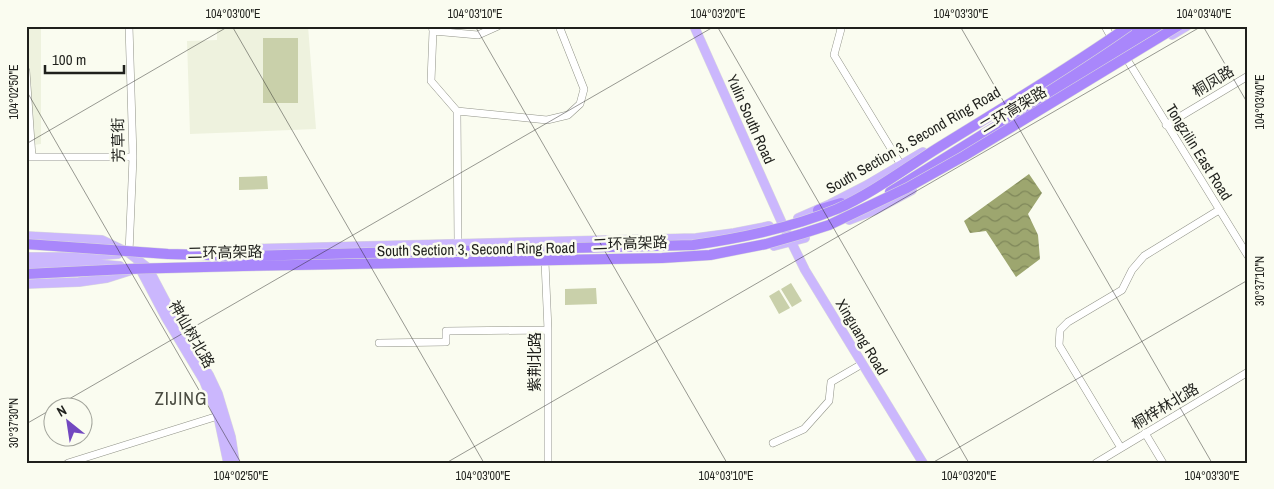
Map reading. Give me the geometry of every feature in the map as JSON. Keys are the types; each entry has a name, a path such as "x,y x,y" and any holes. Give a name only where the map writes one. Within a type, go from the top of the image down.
{"highway":[{"name":"二环高架路","path":"26,244 168,254 241,256 693,245 720,241 775,229 836,209 863,196 1084,58 1130,26"},
{"path":"818,210 862,194 926,158 1136,26"},
{"path":"862,210 1095,61 1144,26"},
{"path":"863,196 920,166 1095,61 1158,26"},
{"path":"804,238 847,218 907,185 1169,26"},
{"name":"二环高架路","path":"26,276 38,265 127,269 652,258 710,255 766,244 829,225 907,188 964,156 1178,26"}],"main road":[{"name":"Yulin South Road","path":"694,26 782,223"},
{"name":"South Section 3, Second Ring Road","path":"38,265 80,257 129,253 696,238 734,233 782,223 805,216 867,185 1111,37 1125,26"},
{"path":"1156,45 1169,26"},
{"name":"South Section 3, Second Ring Road","path":"38,265 84,263 144,267 693,259 791,242 834,227 892,202 1187,26"},
{"path":"1024,114 1057,103"},
{"name":"Xinguang Road","path":"782,223 804,270 923,463"},
{"path":"26,236 102,240 129,253"},
{"name":"神仙树北路","path":"129,253 144,267 166,318 204,381 218,416 228,463"},
{"path":"26,257 38,265"},
{"path":"26,265 38,265"},
{"path":"26,284 79,282 107,278 144,267 209,375 218,394 231,438 235,463"}],"street":[{"name":"芳草街","path":"129,26 133,157 129,253"},
{"path":"458,243 457,111 431,81 432,29 478,35 498,26"},
{"path":"457,111 547,120 568,115 580,104 584,89 559,26"},
{"path":"839,26 841,29 834,55 901,165"},
{"path":"1105,26 1111,37"},
{"name":"Tongzilin East Road","path":"1128,61 1248,256"},
{"path":"26,71 29,157 133,157"},
{"name":"桐凤路","path":"1166,125 1248,76"},
{"path":"1121,448 1058,345 1060,330 1068,322 1122,290 1132,270 1144,256 1219,210"},
{"name":"紫荆北路","path":"545,262 548,330 548,463"},
{"path":"379,343 446,342 446,331 548,330"},
{"path":"772,443 804,429 828,401 831,382 862,364"},
{"name":"桐梓林北路","path":"1096,463 1248,372"},
{"path":"68,463 218,416"},
{"path":"1145,434 1164,463"}],"shaded area":[{"path":"26,26 41,26 41,144 26,146"},
{"path":"217,26 308,26 316,129 190,134 187,41 217,40"},
{"path":"263,38 298,38 298,103 263,103"},
{"path":"267,176 268,189 239,190 239,177"},
{"path":"791,283 802,301 792,307 781,289"},
{"path":"596,288 597,304 565,305 565,289"},
{"path":"779,290 790,308 779,314 769,296"}],"water":[{"path":"1029,174 1042,193 1028,214 1038,235 1040,259 1016,277 986,231 970,233 964,221"}],"district":[{"name":"ZIJING","path":"181,398"}]}
